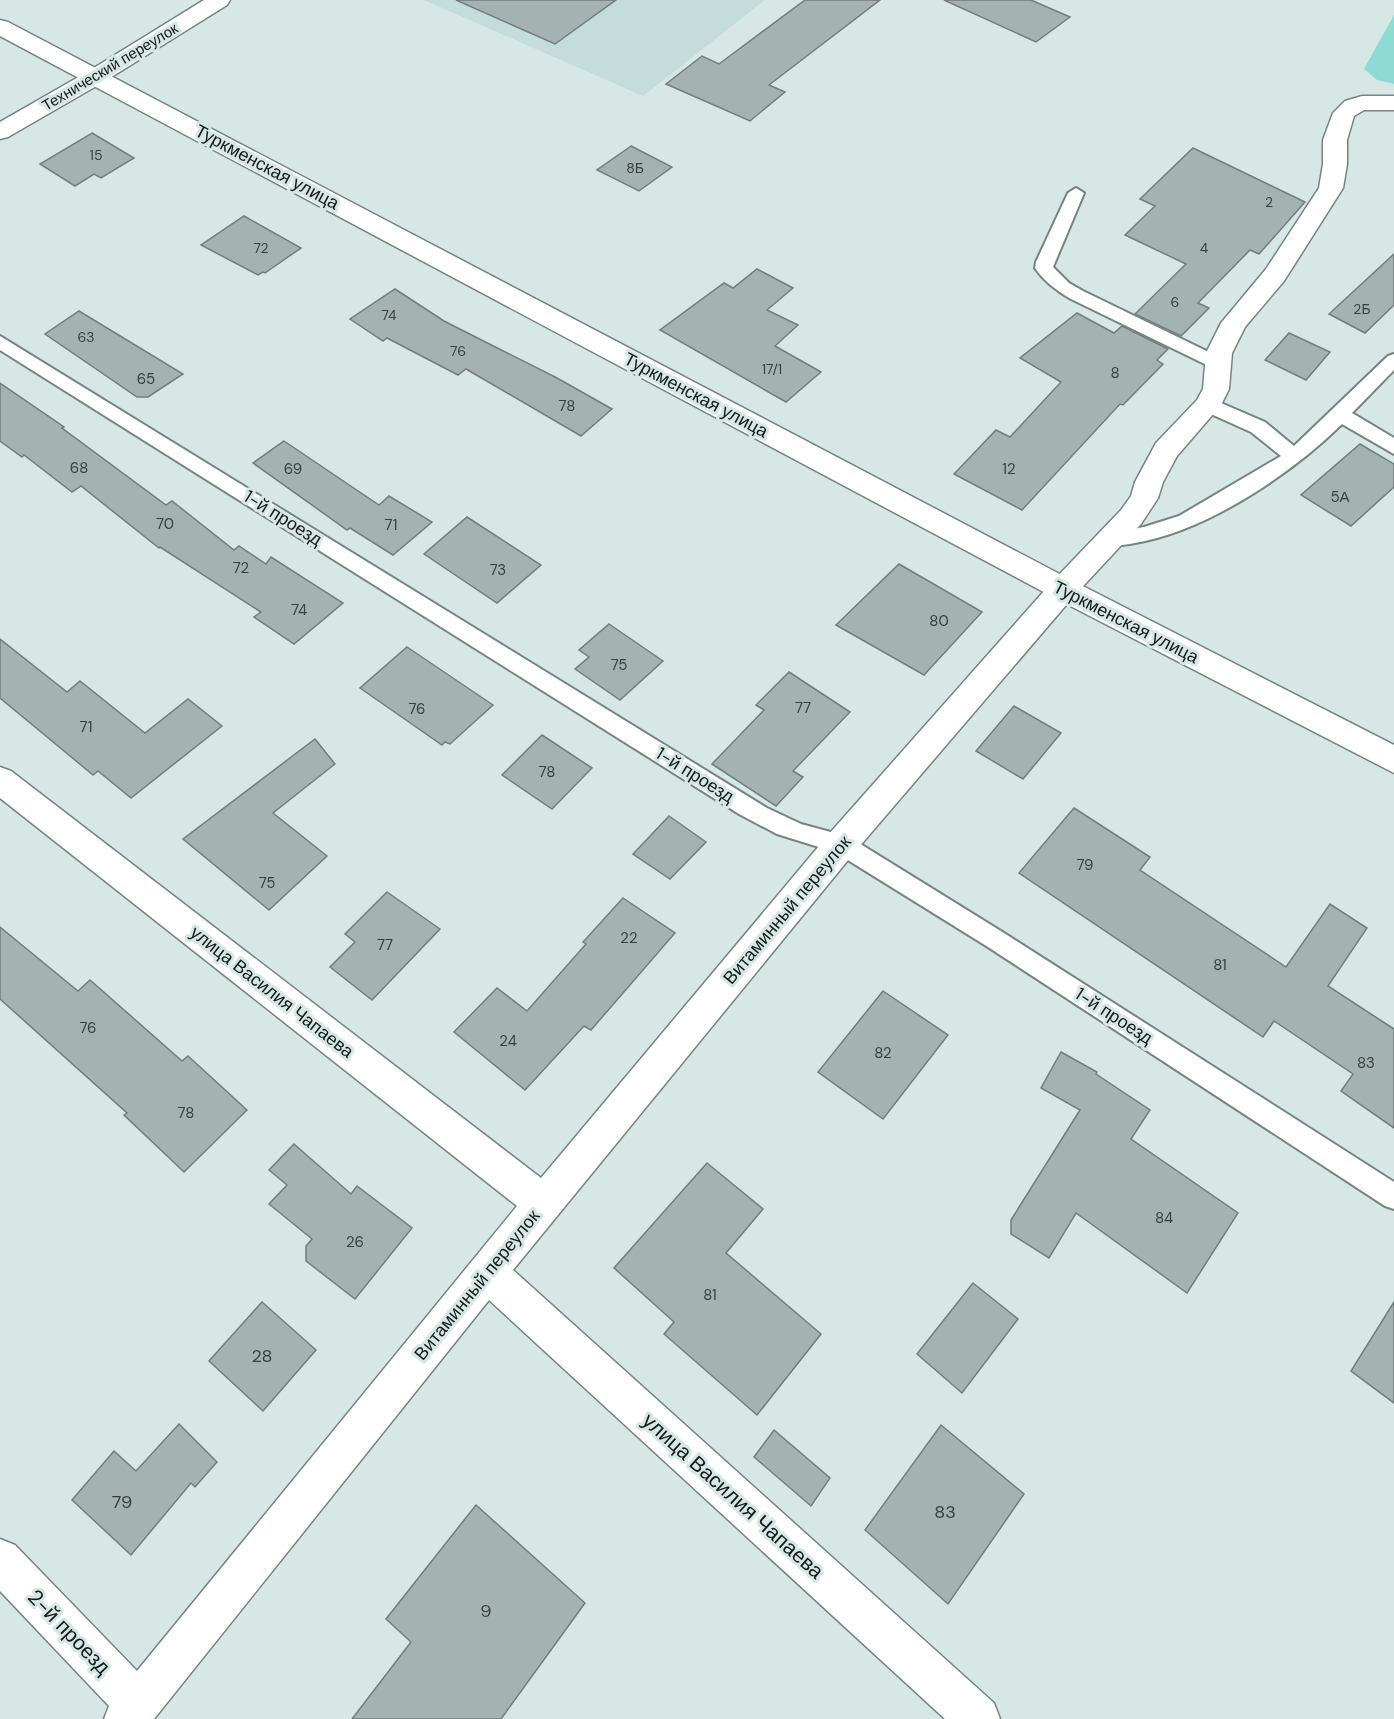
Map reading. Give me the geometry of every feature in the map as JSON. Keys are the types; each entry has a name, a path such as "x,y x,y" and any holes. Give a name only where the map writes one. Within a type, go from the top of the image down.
{"street":[{"name":"Технический переулок","path":"0,132 97,76 219,0"},
{"name":"Туркменская улица","path":"0,27 97,76 1063,589 1394,760"},
{"name":"Витаминный переулок","path":"132,1711 487,1272 841,844 1063,589 1131,517 1144,498 1149,482 1166,450 1208,405 1216,388 1219,353 1234,323 1275,275 1330,188 1335,164 1335,140 1344,113 1362,103 1394,103"},
{"name":"улица Василия Чапаева","path":"0,780 544,1204"},
{"name":"улица Василия Чапаева","path":"487,1272 978,1719"},
{"name":"2-й проезд","path":"0,1560 132,1711"}],"lane":[{"path":"1076,193 1045,262 1044,268 1050,276 1077,295 1219,363"},
{"name":"1-й проезд","path":"0,342 733,798 761,818 812,838 841,844 996,939 1394,1197"},
{"path":"1110,539 1144,536 1171,528 1201,514 1265,477 1294,456 1394,360"},
{"path":"1208,405 1258,427 1294,456"},
{"path":"1340,414 1394,447"}],"shaded area":[{"path":"424,0 765,0 643,96"},
{"path":"1394,15 1394,84 1377,80 1364,69"}],"building":[{"path":"456,0 616,0 555,44"},
{"path":"805,0 880,0 769,85 785,92 750,121 666,84 702,56 719,64"},
{"path":"944,0 1031,0 1070,17 1036,42"},
{"path":"92,133 134,158 101,178 94,174 75,186 40,164"},
{"path":"631,146 672,167 639,191 597,170"},
{"path":"1193,148 1305,202 1259,254 1250,250 1198,303 1209,308 1181,336 1135,314 1186,264 1125,235 1155,206 1140,199"},
{"path":"244,216 301,248 265,273 258,275 201,245"},
{"path":"1394,254 1394,305 1365,333 1329,314"},
{"path":"757,269 793,288 767,310 798,325 775,346 821,372 786,402 660,330 724,283 733,288"},
{"path":"395,289 444,321 557,378 612,409 581,436 466,369 458,375 387,338 383,341 350,319"},
{"path":"79,311 183,374 148,397 137,397 45,334"},
{"path":"1077,313 1114,333 1122,326 1168,349 1157,360 1163,364 1123,405 1120,404 1022,510 954,474 996,430 1010,437 1061,382 1020,358"},
{"path":"1289,333 1330,352 1306,380 1265,360"},
{"path":"0,383 64,427 62,428 166,505 172,501 234,550 239,546 266,564 271,557 343,603 294,644 254,617 261,612 159,548 81,486 72,492 24,455 22,457 0,441"},
{"path":"284,441 379,505 389,496 432,522 393,555 350,528 347,530 253,463"},
{"path":"1360,444 1394,464 1394,487 1351,526 1301,495"},
{"path":"467,517 541,565 497,603 424,554"},
{"path":"899,564 982,612 924,675 836,625"},
{"path":"609,624 663,661 620,700 575,669 589,657 579,650"},
{"path":"0,639 67,692 80,681 145,733 188,699 222,726 131,798 98,771 93,775 0,698"},
{"path":"407,647 493,705 450,744 445,742 442,745 360,688"},
{"path":"789,672 850,712 793,771 803,777 776,806 712,764 764,710 756,705"},
{"path":"1014,706 1061,733 1023,779 976,751"},
{"path":"542,735 592,768 552,809 502,775"},
{"path":"315,739 335,764 273,813 327,856 269,910 183,839"},
{"path":"1074,808 1150,857 1140,870 1286,967 1330,904 1367,928 1328,986 1394,1029 1394,1128 1341,1091 1353,1074 1274,1021 1263,1037 1019,873"},
{"path":"669,816 706,842 670,879 633,854"},
{"path":"387,892 440,929 372,1000 330,967 355,942 345,934"},
{"path":"623,898 675,933 591,1030 584,1026 525,1090 454,1032 497,988 527,1011 586,944 583,942"},
{"path":"0,927 78,991 90,980 182,1061 188,1056 247,1110 184,1172 124,1115 127,1113 0,999"},
{"path":"883,991 948,1035 883,1119 818,1072"},
{"path":"1061,1052 1097,1072 1096,1074 1150,1110 1131,1139 1238,1213 1187,1293 1076,1213 1049,1258 1011,1234 1011,1220 1080,1110 1041,1088"},
{"path":"294,1144 351,1194 357,1186 412,1228 355,1299 306,1261 306,1246 312,1239 269,1204 287,1185 269,1170"},
{"path":"707,1163 763,1209 726,1253 821,1334 757,1415 664,1334 674,1322 614,1268"},
{"path":"973,1283 1018,1319 962,1393 917,1354"},
{"path":"262,1302 316,1350 263,1411 209,1361"},
{"path":"1394,1302 1394,1403 1351,1371"},
{"path":"179,1424 217,1462 195,1487 191,1483 131,1555 72,1500 114,1451 136,1471"},
{"path":"941,1425 1024,1494 948,1604 865,1530"},
{"path":"774,1430 830,1478 811,1506 754,1457"},
{"path":"476,1505 585,1603 501,1719 352,1719 411,1642 386,1619"}]}
